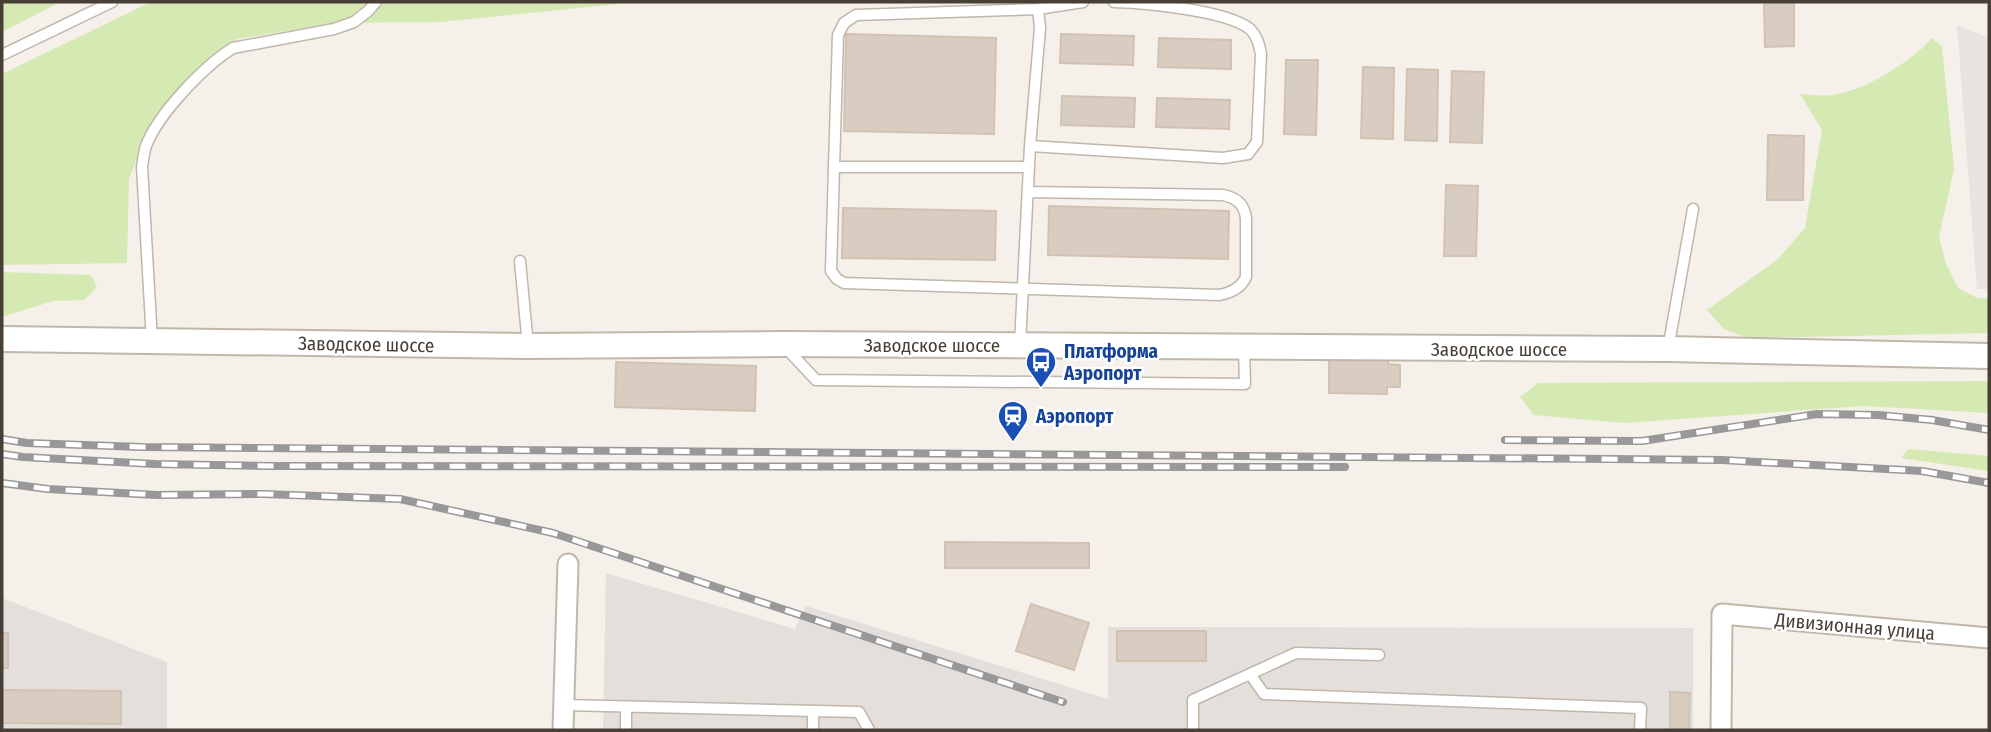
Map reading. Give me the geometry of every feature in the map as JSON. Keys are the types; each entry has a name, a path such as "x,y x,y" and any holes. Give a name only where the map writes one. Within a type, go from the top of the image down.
{"street":[{"name":"Заводское шоссе","path":"2,339 528,346 782,344 1668,349 1989,356"},
{"path":"563,730 568,564"},
{"name":"Дивизионная улица","path":"1721,730 1722,614 1989,638"}],"lane":[{"path":"2,55 112,2"},
{"path":"152,343 142,167 146,146 153,132 196,78 233,48 334,29 354,22 376,2"},
{"path":"1029,192 1234,197 1245,210 1246,277 1243,284 1219,295 844,283 831,271 836,47 844,23 856,15 1038,9 1083,2"},
{"path":"1030,146 1223,158 1248,154 1257,142 1261,54 1259,43 1249,29 1240,23 1196,11 1148,3 1114,2"},
{"path":"1020,346 1030,146 1040,28 1038,9"},
{"path":"834,167 1029,167"},
{"path":"1668,349 1693,209"},
{"path":"520,261 528,346"},
{"path":"782,344 816,380 1245,384 1244,348"},
{"path":"1192,730 1194,700 1296,653 1379,655"},
{"path":"1250,674 1264,694 1641,708 1640,730"},
{"path":"564,705 859,712 869,730"},
{"path":"626,706 626,730"},
{"path":"813,711 813,730"}],"shaded area":[{"path":"1957,25 1989,38 1989,289 1977,289"},
{"path":"606,573 795,629 806,606 1108,699 1108,627 1693,628 1693,730 603,730"},
{"path":"2,598 167,662 167,730 2,730"}],"green space":[{"path":"2,2 60,2 2,32"},
{"path":"151,2 637,2 441,22 334,23 237,39 178,94 141,147 129,179 127,263 2,265 2,74"},
{"path":"1932,38 1942,46 1954,169 1939,237 1946,264 1958,288 1977,298 1989,298 1989,333 1748,338 1724,329 1707,310 1777,260 1805,228 1822,130 1800,94 1833,95 1859,87 1887,74"},
{"path":"2,272 91,275 97,287 84,300 53,301 2,317"},
{"path":"1989,381 1989,413 1863,406 1624,423 1534,415 1520,397 1538,383"},
{"path":"1908,449 1989,456 1989,471 1901,458"}],"building":[{"path":"1764,2 1794,2 1794,46 1765,47"},
{"path":"846,34 996,38 994,134 844,131"},
{"path":"1061,34 1134,36 1133,65 1060,63"},
{"path":"1159,38 1231,40 1231,69 1158,67"},
{"path":"1286,60 1318,60 1316,135 1284,134"},
{"path":"1363,67 1394,68 1393,139 1361,138"},
{"path":"1407,69 1438,70 1437,141 1405,140"},
{"path":"1452,71 1484,72 1482,143 1450,142"},
{"path":"1062,96 1135,98 1134,127 1061,125"},
{"path":"1157,98 1230,100 1229,129 1156,127"},
{"path":"1768,135 1804,136 1803,200 1767,200"},
{"path":"1446,185 1478,186 1476,256 1444,256"},
{"path":"1049,206 1229,211 1228,259 1048,255"},
{"path":"843,208 996,211 995,260 842,258"},
{"path":"1329,358 1388,359 1388,364 1400,365 1400,387 1387,387 1387,394 1329,393"},
{"path":"616,362 756,366 755,411 615,407"},
{"path":"945,542 1089,543 1089,568 945,568"},
{"path":"1031,604 1089,623 1074,670 1016,651"},
{"path":"1117,631 1206,631 1206,661 1117,661"},
{"path":"2,633 8,633 8,668 2,668"},
{"path":"2,690 121,691 121,724 2,723"},
{"path":"1670,692 1690,693 1689,730 1670,730"}],"railway":[{"path":"1505,440 1642,441 1817,414 1878,415 1932,420 1989,430"},
{"path":"2,439 27,443 142,447 1722,460 1922,471 1989,483"},
{"path":"2,454 155,464 272,466 1345,467"},
{"path":"2,483 48,489 157,495 264,494 400,499 553,533 1063,702"}],"place":[{"name":"Платформа Аэропорт","path":"1041,389"},
{"name":"Аэропорт","path":"1013,443"}]}
